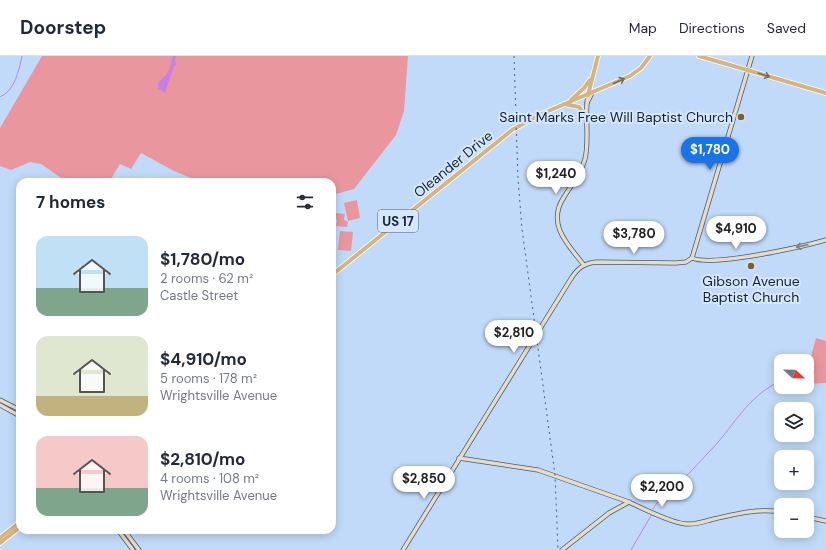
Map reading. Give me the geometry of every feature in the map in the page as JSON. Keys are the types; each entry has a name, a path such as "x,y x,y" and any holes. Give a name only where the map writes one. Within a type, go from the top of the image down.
{"main road":[{"name":"US 17","path":"590,94 598,56"},
{"name":"Oleander Drive","path":"336,271 522,123 569,101 590,94 630,76 641,68 650,56"},
{"path":"699,56 826,93"},
{"name":"US 17","path":"569,101 584,88 593,76"},
{"path":"593,76 594,86 603,88"},
{"path":"564,104 579,107 586,116"},
{"path":"0,538 16,525"},
{"path":"0,543 16,530"}],"street":[{"path":"403,550 459,458 579,268 596,262 676,263 686,262 692,258 752,56"},
{"path":"584,265 563,237 558,220 558,209 561,201 577,178 584,159 587,140 587,104 590,94"},
{"path":"692,258 703,261 777,252 826,240"},
{"path":"0,400 16,408"},
{"path":"0,405 16,414"},
{"path":"459,458 538,470 629,502 675,522 696,524 750,511 774,511"},
{"path":"562,550 609,514 629,502"},
{"path":"814,518 826,521"},
{"path":"121,534 133,550"},
{"path":"127,534 139,550"}],"shaded area":[{"path":"42,56 408,56 404,111 396,135 354,189 336,194 336,178 191,178 174,171 141,153 131,169 120,164 111,178 61,178 41,164 30,162 11,170 0,166 0,128"},
{"path":"173,56 176,56 176,65 174,66 165,93 158,88 158,85 167,74"},
{"path":"357,200 360,218 348,221 344,203"},
{"path":"336,213 345,214 344,220 348,222 347,227 336,226"},
{"path":"340,231 353,232 351,251 338,250"},
{"path":"816,338 826,341 826,383 814,384 814,354 812,354"}],"waterway":[{"path":"0,97 9,90 16,80 22,56"},
{"path":"653,509 716,445 749,404 774,384"},
{"path":"631,550 652,514"}],"railway":[{"path":"514,56 518,179 522,229 555,475 558,550"}],"place":[{"name":"Saint Marks Free Will Baptist Church","path":"741,117"},
{"name":"Gibson Avenue Baptist Church","path":"751,266"}]}
